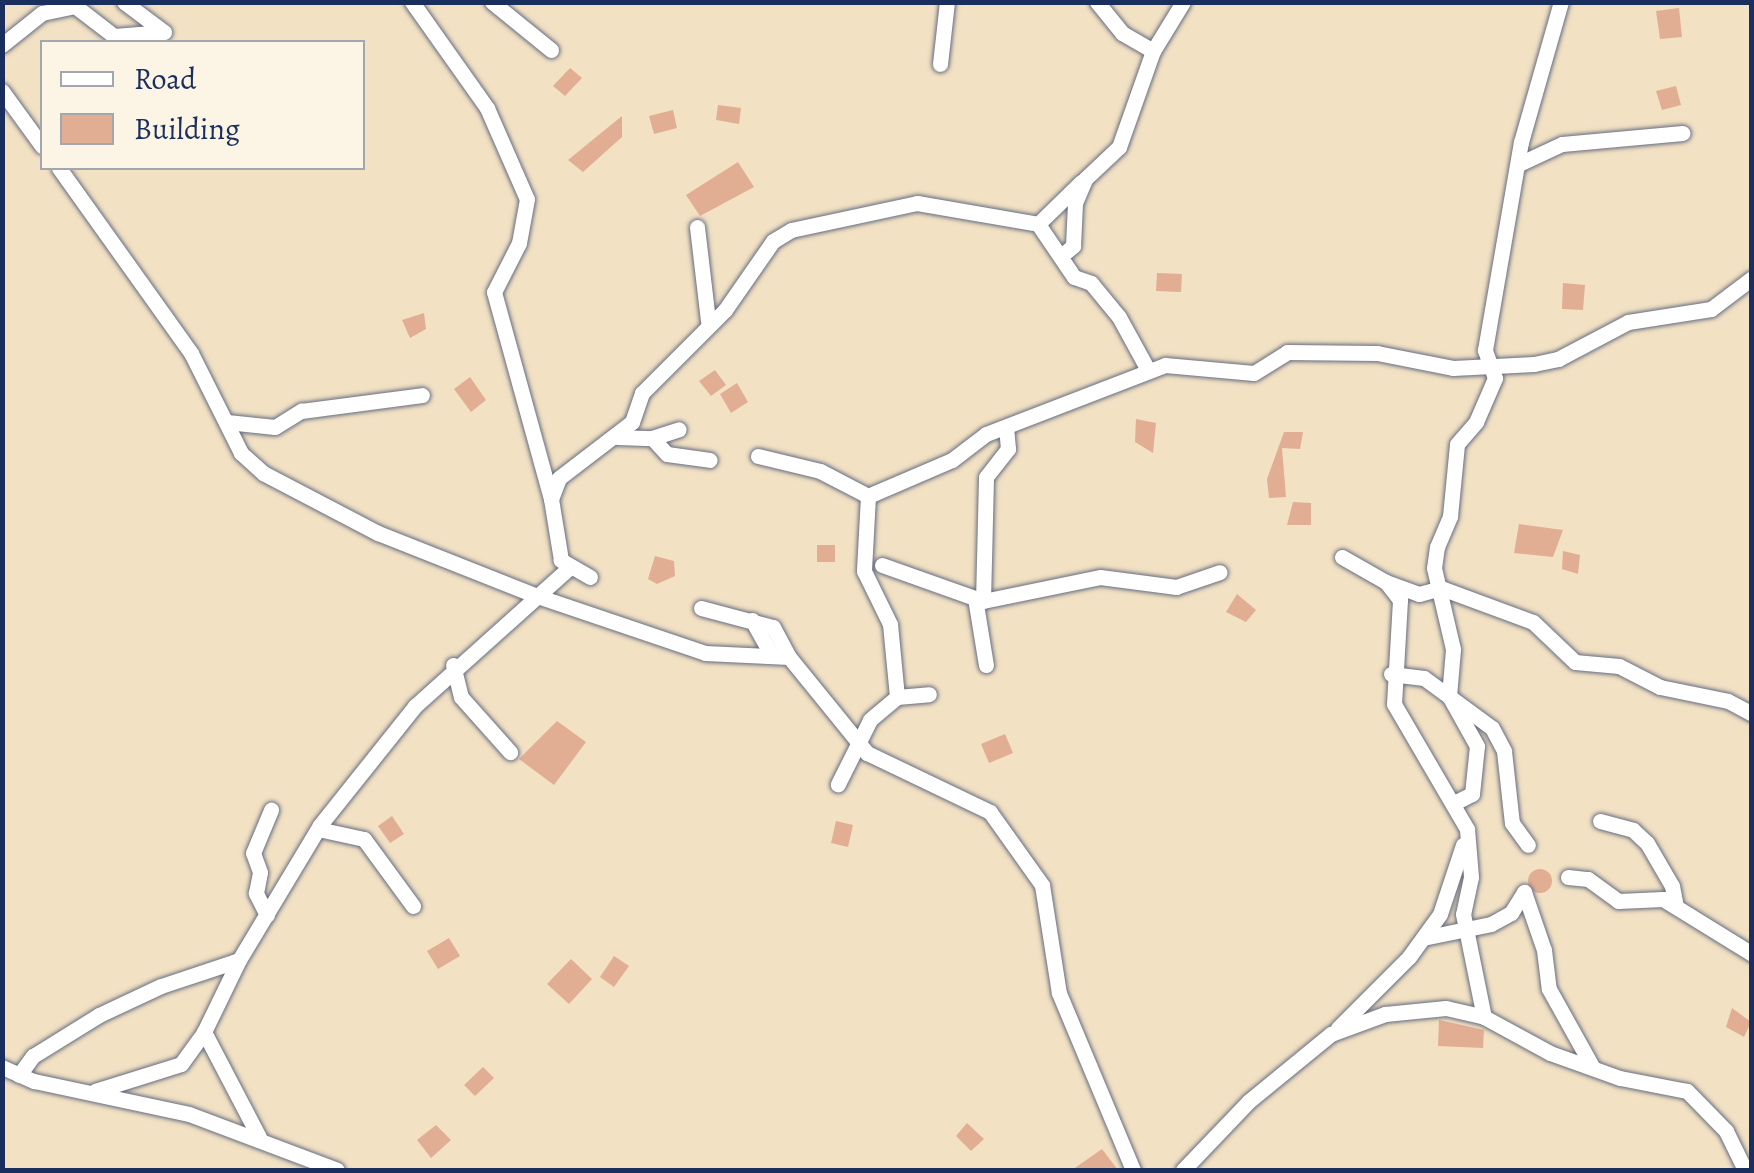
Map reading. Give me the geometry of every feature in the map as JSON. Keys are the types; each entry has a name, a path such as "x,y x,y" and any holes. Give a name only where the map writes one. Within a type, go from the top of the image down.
{"street":[{"path":"2,45 42,13 75,6 114,36 164,32 124,2"},
{"path":"412,2 487,108 527,200 519,243 494,292 501,335 552,499 561,560 590,577"},
{"path":"492,2 551,50"},
{"path":"940,64 947,2"},
{"path":"1098,2 1122,33 1153,51"},
{"path":"1038,224 1119,148 1153,51 1183,2"},
{"path":"1456,802 1472,794 1477,746 1449,696 1454,649 1434,568 1450,516 1457,444 1488,399 1495,378 1484,350 1521,163 1521,142 1561,2"},
{"path":"2,91 40,143"},
{"path":"1521,163 1562,144 1683,133"},
{"path":"59,170 191,353 240,454 305,498 537,596 705,653 789,658"},
{"path":"1061,256 1073,246 1075,202 1085,180"},
{"path":"552,499 559,478 585,453 617,437 632,422 642,393 708,321 725,310 772,241 792,230 917,203 1038,224 1061,256 1119,318 1148,370"},
{"path":"697,227 708,321"},
{"path":"758,456 820,472 868,496 952,460 1006,428 1148,370 1165,366 1254,373 1287,352 1490,366 1558,359 1628,322 1711,309 1752,278"},
{"path":"227,422 275,427 295,420 301,411 422,395"},
{"path":"986,665 979,600 986,476 1008,450 1006,428"},
{"path":"617,437 652,438 679,429"},
{"path":"652,438 667,454 710,460"},
{"path":"868,496 864,571 890,624 897,696"},
{"path":"1342,557 1386,582 1419,594 1442,588 1533,622 1575,662 1620,666 1660,687 1728,701 1752,714"},
{"path":"882,565 979,600 1100,577 1176,587 1220,572"},
{"path":"91,1092 181,1064 204,1032 239,960 318,829 453,665 570,567"},
{"path":"1386,582 1400,600 1392,674 1394,704 1407,732 1456,802 1467,829 1466,926 1484,1017"},
{"path":"701,608 772,627 789,658 858,740 900,772 990,812 1026,856 1048,905 1059,993 1133,1170"},
{"path":"752,620 772,656"},
{"path":"453,665 462,697 510,752"},
{"path":"1392,674 1424,678 1492,728 1504,751 1512,824 1528,845"},
{"path":"838,784 858,740 897,696 929,694"},
{"path":"267,915 256,894 260,872 253,853 272,810"},
{"path":"1600,821 1633,830 1648,843 1672,886 1676,906"},
{"path":"318,829 364,840 414,906"},
{"path":"1183,1170 1221,1126 1331,1034 1423,938 1440,914 1467,829"},
{"path":"1568,877 1588,879 1618,900 1662,899 1752,954"},
{"path":"1423,938 1466,926 1491,924 1511,913 1524,892 1544,950 1549,989 1594,1068"},
{"path":"20,1075 33,1056 99,1015 160,986 239,960"},
{"path":"1331,1034 1385,1014 1426,1009 1484,1017 1550,1053 1687,1091 1726,1132 1745,1170"},
{"path":"204,1032 260,1137"},
{"path":"2,1067 20,1075 260,1137 337,1170"}],"building":[{"path":"1679,8 1682,37 1660,39 1656,11"},
{"path":"570,68 582,78 565,96 553,86"},
{"path":"1676,86 1681,105 1662,110 1656,91"},
{"path":"718,105 741,108 739,124 716,120"},
{"path":"673,110 677,128 654,134 649,116"},
{"path":"622,116 622,137 583,172 568,160"},
{"path":"738,162 754,187 700,216 686,195"},
{"path":"1157,273 1182,274 1181,292 1156,291"},
{"path":"1563,283 1585,285 1583,310 1562,309"},
{"path":"424,313 426,329 410,338 402,320"},
{"path":"715,370 726,385 711,396 699,381"},
{"path":"470,377 486,400 471,412 454,389"},
{"path":"737,383 748,402 731,413 720,394"},
{"path":"1136,419 1156,423 1153,453 1135,442"},
{"path":"1284,432 1303,432 1300,449 1282,448 1286,497 1269,498 1267,479"},
{"path":"1293,502 1311,503 1311,525 1287,525"},
{"path":"1519,524 1563,530 1553,557 1514,553"},
{"path":"817,545 835,545 835,562 817,562"},
{"path":"1563,551 1580,555 1578,574 1562,569"},
{"path":"655,556 674,561 675,576 657,584 648,579"},
{"path":"1237,594 1256,610 1246,622 1226,612"},
{"path":"557,721 586,742 554,785 519,759"},
{"path":"1005,734 1013,753 989,763 981,744"},
{"path":"392,816 404,834 390,843 378,826"},
{"path":"836,821 853,825 848,847 831,843"},
{"path":"1540,869 1549,872 1549,890 1540,893 1531,890 1528,881 1531,872"},
{"path":"449,938 460,956 438,969 427,951"},
{"path":"614,956 629,966 614,987 600,977"},
{"path":"571,959 592,979 569,1004 547,984"},
{"path":"1732,1008 1751,1022 1744,1037 1726,1027"},
{"path":"1439,1020 1484,1030 1483,1048 1438,1046"},
{"path":"483,1067 494,1078 475,1096 464,1085"},
{"path":"967,1123 984,1139 971,1151 956,1136"},
{"path":"436,1125 451,1140 431,1158 417,1140"},
{"path":"1102,1149 1118,1170 1072,1170"}]}
